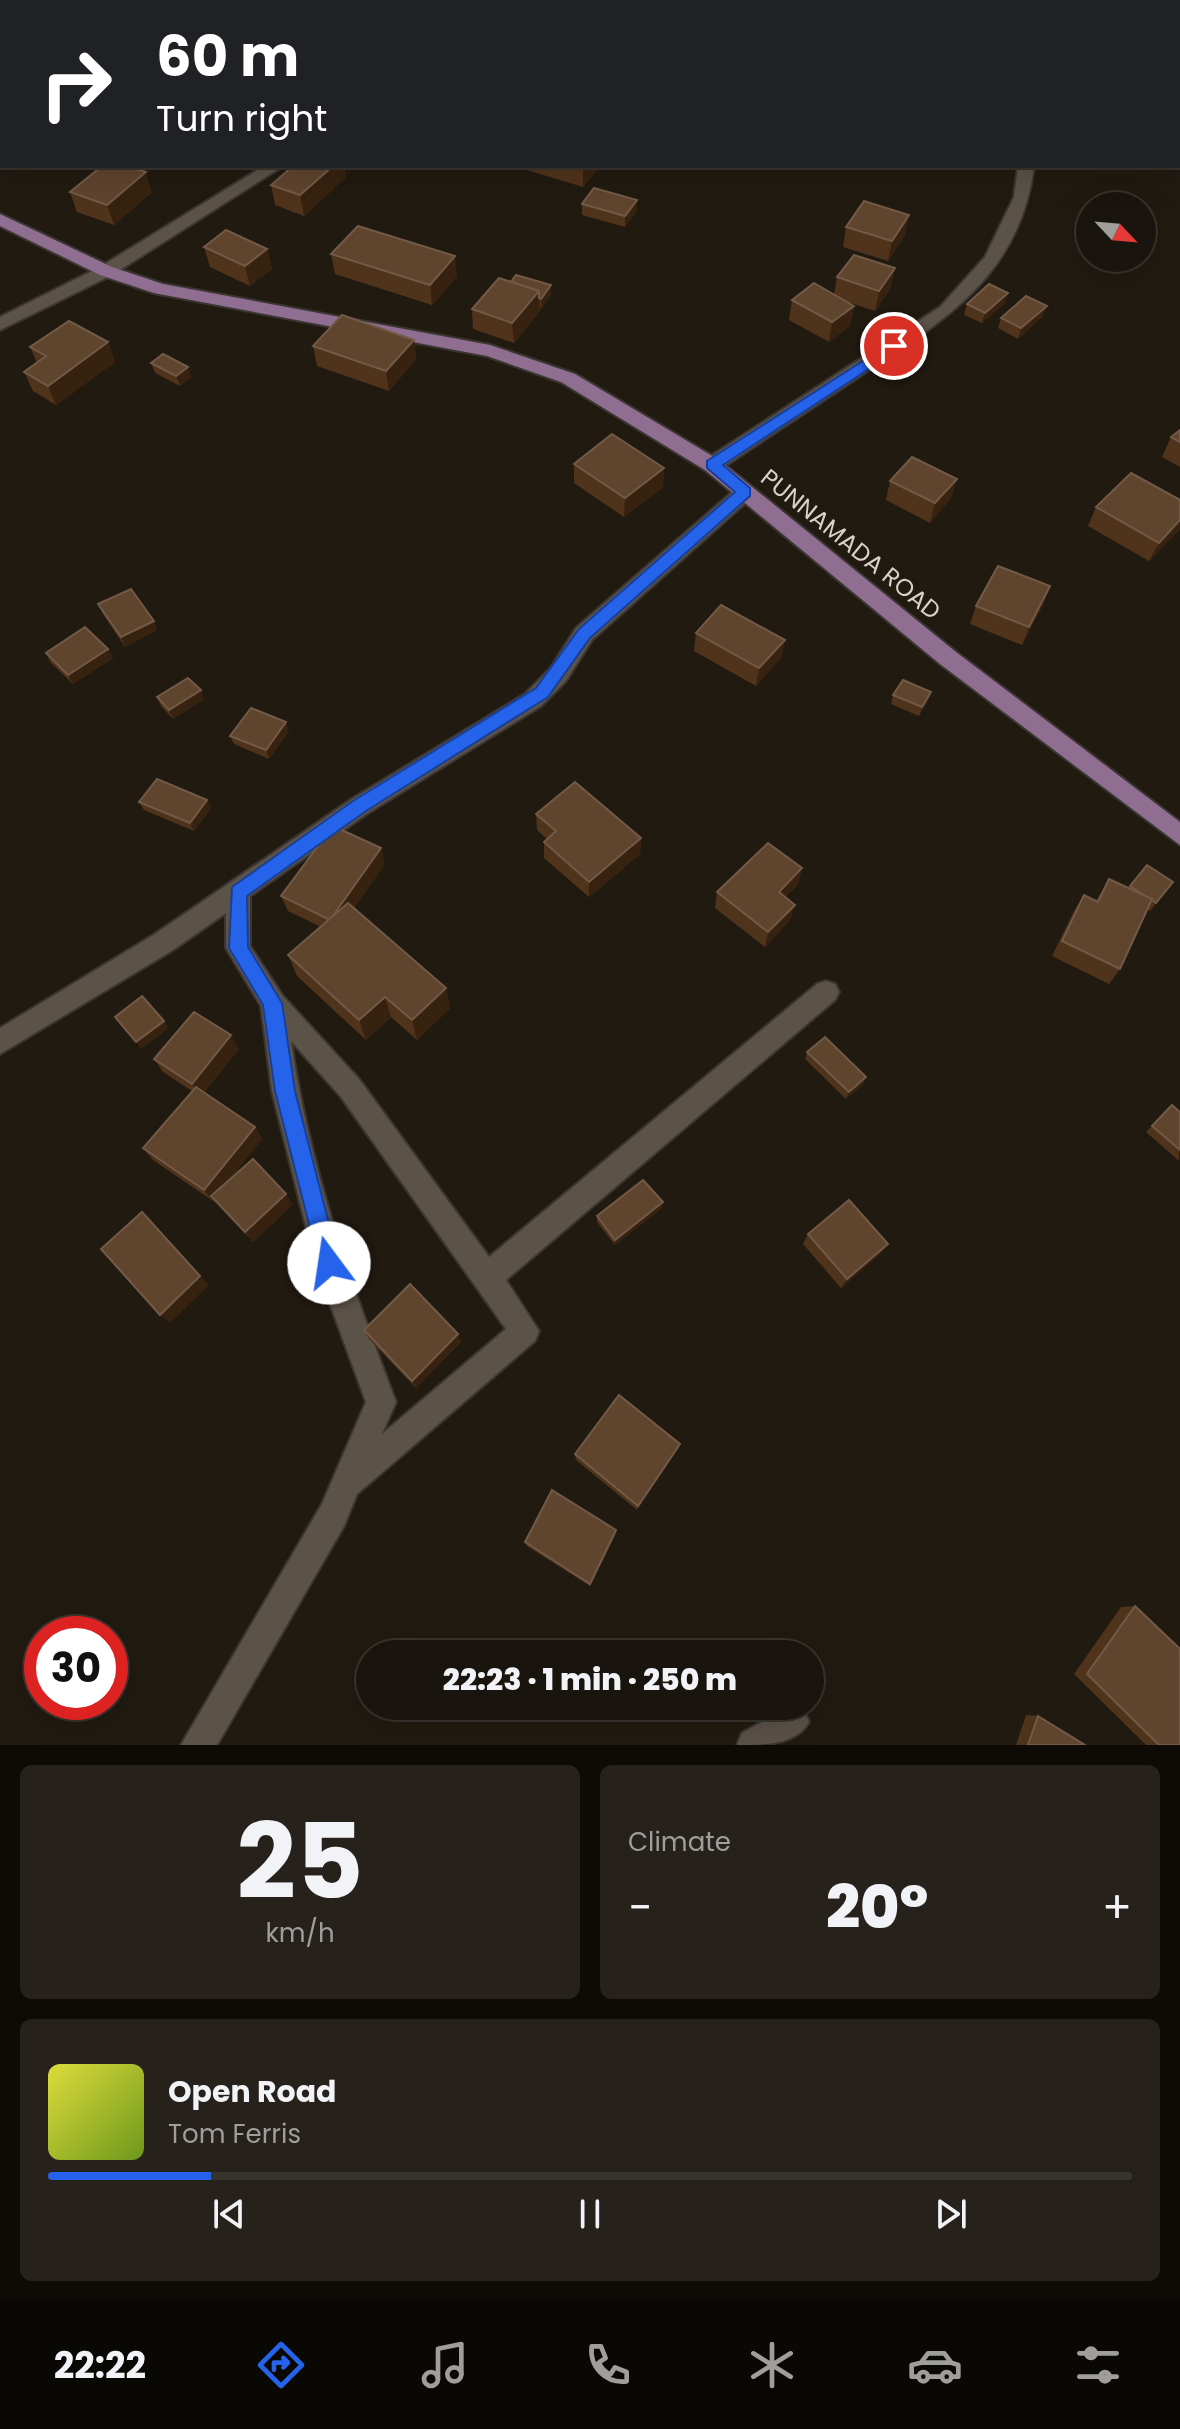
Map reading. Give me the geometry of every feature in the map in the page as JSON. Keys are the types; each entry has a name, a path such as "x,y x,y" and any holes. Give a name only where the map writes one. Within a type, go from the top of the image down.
{"main road":[{"name":"PUNNAMADA ROAD","path":"0,219 106,271 214,300 490,351 568,378 712,465 948,658 1180,835"}],"street":[{"path":"0,324 106,271 272,168"},
{"path":"712,465 946,311 993,259 1022,197 1026,168"},
{"path":"0,1042 238,892 360,806 533,700 558,675 584,634 745,492"},
{"path":"238,892 238,948 273,1003 350,1088 525,1331 345,1487"},
{"path":"486,1278 826,992"},
{"path":"198,1745 333,1515 381,1402 329,1263 285,1091 273,1003"},
{"path":"754,1745 792,1722"}],"building":[{"path":"100,168 133,168 146,172 107,205 70,192"},
{"path":"291,168 331,168 300,195 271,185"},
{"path":"594,188 637,200 625,216 582,204"},
{"path":"864,201 909,215 892,241 846,227"},
{"path":"358,226 455,256 430,285 331,254"},
{"path":"226,230 267,249 245,266 204,247"},
{"path":"854,255 895,268 879,291 837,277"},
{"path":"516,275 551,285 541,299 539,291 511,282"},
{"path":"499,278 539,291 512,323 472,309"},
{"path":"814,283 854,306 832,322 792,300"},
{"path":"989,284 1008,293 985,313 967,304"},
{"path":"1026,296 1047,306 1021,328 1001,318"},
{"path":"342,315 414,340 386,371 313,346"},
{"path":"69,321 108,342 48,386 24,372 46,356 30,347"},
{"path":"163,354 188,367 176,376 151,363"},
{"path":"1180,430 1180,442 1171,437"},
{"path":"612,434 664,468 625,498 574,464"},
{"path":"912,457 957,479 935,503 890,481"},
{"path":"1131,473 1180,500 1180,520 1159,543 1096,507"},
{"path":"998,566 1050,586 1029,627 976,606"},
{"path":"131,589 154,621 121,637 98,604"},
{"path":"721,605 785,640 759,668 696,633"},
{"path":"85,627 108,649 68,675 46,653"},
{"path":"188,678 201,690 169,710 157,697"},
{"path":"903,680 931,692 922,707 893,695"},
{"path":"251,708 286,722 266,750 230,736"},
{"path":"157,779 207,800 190,823 139,802"},
{"path":"575,782 641,838 589,882 544,842 556,831 536,814"},
{"path":"333,826 381,848 330,920 281,896"},
{"path":"768,843 802,868 779,892 795,905 768,932 717,892"},
{"path":"1147,865 1173,882 1156,903 1130,886"},
{"path":"1109,879 1152,899 1120,969 1062,941 1084,895 1098,902"},
{"path":"348,903 446,988 412,1020 385,997 359,1020 288,955"},
{"path":"142,996 164,1021 136,1042 115,1017"},
{"path":"194,1012 231,1035 192,1084 154,1059"},
{"path":"825,1037 866,1077 849,1092 807,1052"},
{"path":"196,1087 255,1127 204,1190 143,1148"},
{"path":"1172,1105 1180,1112 1180,1150 1152,1126"},
{"path":"253,1159 286,1194 245,1232 211,1196"},
{"path":"643,1180 663,1202 615,1240 597,1216"},
{"path":"849,1200 888,1244 847,1279 808,1234"},
{"path":"142,1212 200,1276 160,1315 101,1249"},
{"path":"410,1284 458,1334 412,1381 364,1330"},
{"path":"619,1395 680,1444 638,1506 575,1454"},
{"path":"552,1490 616,1530 590,1584 525,1542"},
{"path":"1135,1606 1180,1649 1180,1745 1159,1745 1087,1674"},
{"path":"1038,1716 1085,1745 1028,1745"}],"route":[{"path":"329,1263 285,1091 273,1003 238,948 238,892 360,806 533,700 558,675 584,634 745,492 712,465 894,346"}]}
